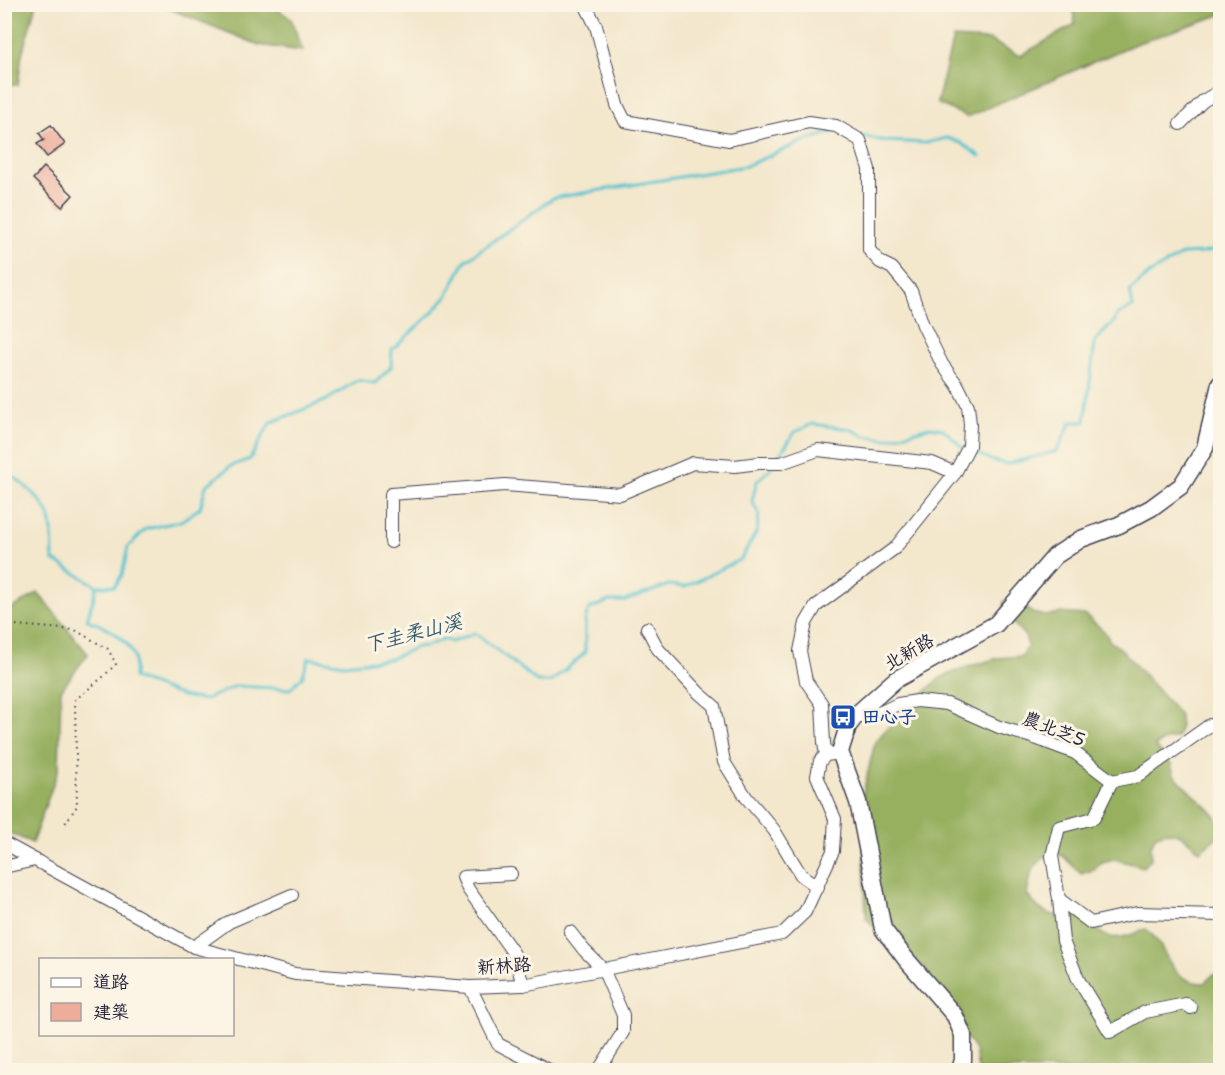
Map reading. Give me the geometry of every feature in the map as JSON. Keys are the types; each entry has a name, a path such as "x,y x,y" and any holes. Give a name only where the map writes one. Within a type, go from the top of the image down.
{"main road":[{"name":"北新路","path":"833,754 858,713 895,680 996,624 1055,556 1081,539 1119,525 1151,508 1180,486 1205,448 1221,384"},
{"path":"833,754 858,802 883,929 955,1016 963,1035 963,1060 960,1071"}],"street":[{"name":"新林路","path":"4,843 194,947 295,974 470,987 523,985 782,934 806,912 833,851 835,819 817,776 820,761 833,754 824,743 822,704 806,681 800,651 806,623 816,606 895,548 955,473 969,446 968,406 958,386 942,364 923,325 911,291 892,268 880,262 869,250 869,169 860,140 836,126 809,122 729,140 626,121 617,105 596,26 585,4"},
{"path":"1180,124 1203,101 1221,91"},
{"path":"391,542 391,494 505,485 620,494 693,463 735,466 781,463 818,450 932,463 955,473"},
{"path":"647,628 658,649 714,706 724,762 746,797 774,830 801,875 818,887"},
{"name":"農北芝5","path":"858,713 875,715 898,704 917,700 947,704 999,727 1075,753 1112,781"},
{"path":"1191,1008 1186,1004 1144,1012 1110,1032 1078,979 1063,941 1052,856 1059,828 1094,818 1112,781 1138,776 1210,725 1221,725"},
{"path":"4,867 35,860"},
{"path":"511,874 463,877 468,889 514,954 523,985"},
{"path":"194,947 229,922 292,895"},
{"path":"1059,899 1091,923 1137,913 1221,915"},
{"path":"570,932 603,969 623,1015 623,1032 599,1071"},
{"path":"470,987 498,1044 549,1071"}],"path":[{"path":"4,624 75,630 108,649 116,664 75,700 77,806 64,825"}],"green space":[{"path":"5,4 36,5 22,54 18,85 5,84"},
{"path":"160,5 272,5 291,19 303,51 259,45"},
{"path":"1072,5 1220,5 1220,15 1135,44 967,117 937,103 953,38 989,40 1020,56 1075,24"},
{"path":"38,593 88,654 61,690 59,768 32,843 5,831 4,613"},
{"path":"1015,598 1032,613 1046,616 1059,613 1085,615 1121,649 1179,714 1181,726 1177,737 1155,746 1171,764 1174,775 1214,814 1220,824 1218,836 1200,851 1179,834 1169,832 1155,836 1151,847 1151,859 1143,867 1114,859 1102,862 1093,870 1081,874 1063,856 1050,851 1032,870 1027,894 1045,912 1057,916 1082,916 1100,932 1111,937 1123,937 1146,929 1154,936 1175,970 1192,981 1204,983 1213,975 1220,973 1220,1070 978,1070 975,1050 908,954 881,935 866,918 862,797 875,742 898,716 940,678 998,658 1022,656 1028,646 1025,636 1003,612 1004,601"}],"building":[{"path":"51,125 65,144 47,157 37,144 44,140 39,133"},
{"path":"44,167 73,195 62,207 33,179"}],"waterway":[{"path":"97,586 115,586 122,575 128,547 146,529 181,521 200,508 206,486 231,466 250,459 270,423 327,400 357,380 375,383 391,367 392,350 447,296 465,261 553,198 746,166 799,143 835,131"},
{"path":"862,136 885,141 925,143 947,138 961,143 980,156"},
{"name":"下圭柔山溪","path":"969,450 993,461 1007,464 1057,451 1071,422 1085,422 1095,341 1114,322 1117,315 1133,307 1130,291 1149,274 1183,254 1220,249"},
{"name":"下圭柔山溪","path":"776,460 795,432 812,424 850,429 865,436 886,439 930,427 943,429 963,448"},
{"name":"下圭柔山溪","path":"4,469 32,492 49,514 53,560 97,586 87,620 101,625 125,642 134,656 134,678 182,696 204,700 236,686 290,689 302,677 309,658 344,664 390,659 443,639 452,642 475,633 538,682 551,682 585,653 585,620 589,609 609,601 624,601 669,585 685,587 741,559 757,531 759,514 752,501 757,481 771,468"}],"place":[{"name":"田心子","path":"843,717"}]}
